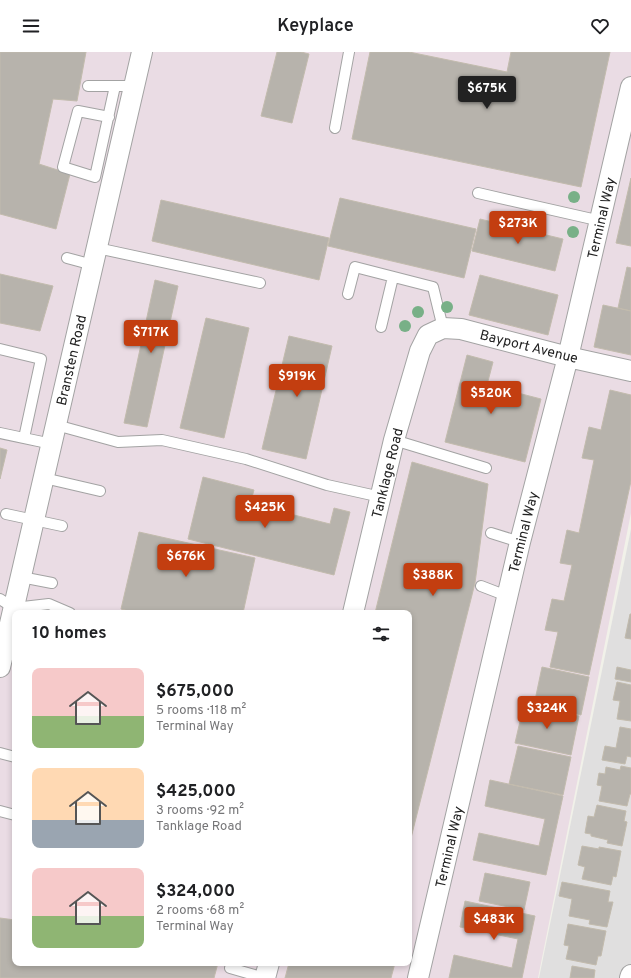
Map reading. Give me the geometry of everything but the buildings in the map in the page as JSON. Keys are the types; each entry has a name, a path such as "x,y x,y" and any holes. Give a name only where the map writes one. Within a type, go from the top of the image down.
{"street":[{"name":"Bransten Road","path":"0,668 10,649 7,604 21,577 95,257 125,86 142,52"},
{"name":"Terminal Way","path":"418,978 507,596 568,357 601,221 631,87"},
{"name":"Bayport Avenue","path":"435,332 461,329 568,357 631,371"},
{"name":"Tanklage Road","path":"354,610 394,440 420,351 435,332"},
{"path":"265,978 268,966"}],"lane":[{"path":"336,128 349,52"},
{"path":"88,86 125,86 108,117 95,177 62,167 78,110 108,117"},
{"path":"478,193 601,221"},
{"path":"67,258 95,257 260,283"},
{"path":"348,294 355,267 433,287 435,332"},
{"path":"381,327 393,277"},
{"path":"0,349 41,359 24,438"},
{"path":"56,425 118,442 162,440 238,457 327,485 381,497"},
{"path":"0,433 52,444"},
{"path":"394,440 486,468"},
{"path":"44,478 100,491"},
{"path":"6,514 62,526"},
{"path":"491,533 520,542"},
{"path":"21,577 52,583"},
{"path":"481,586 507,596"},
{"path":"7,604 49,604 63,610"},
{"path":"0,753 12,756"},
{"path":"0,811 12,814"},
{"path":"230,968 265,978"}],"shaded area":[{"path":"0,52 631,52 631,513 538,978 0,978"},
{"path":"631,529 631,978 539,978"}]}
